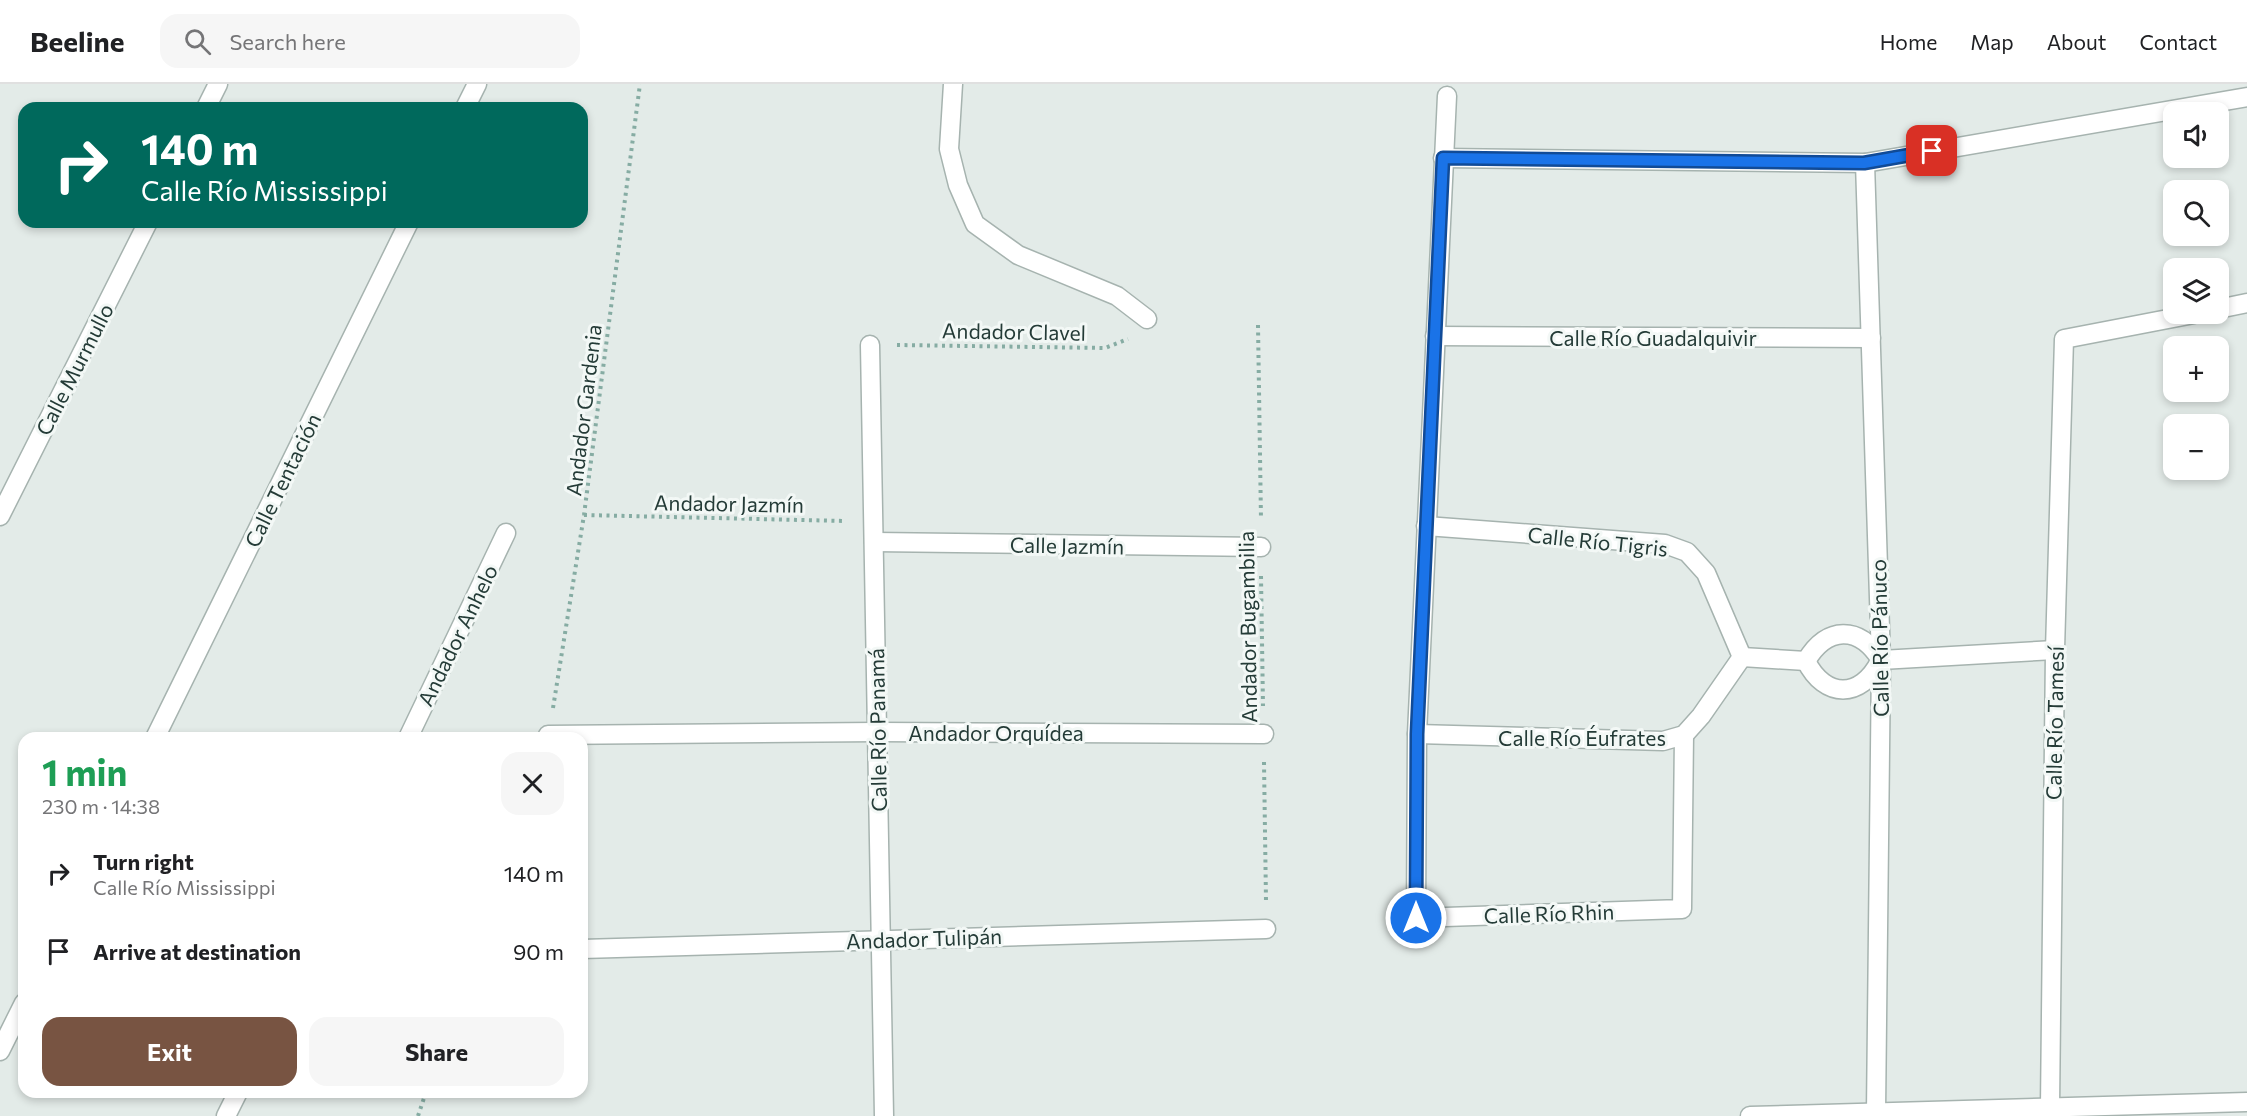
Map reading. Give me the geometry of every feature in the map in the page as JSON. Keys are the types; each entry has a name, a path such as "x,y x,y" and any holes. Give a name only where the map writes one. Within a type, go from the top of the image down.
{"street":[{"path":"209,102 218,84"},
{"path":"468,102 477,84"},
{"path":"953,84 949,149 958,185 975,224 1018,255 1117,296 1147,319"},
{"path":"1417,734 1447,96"},
{"path":"1443,158 1864,163 2247,97"},
{"name":"Calle Río Pánuco","path":"1864,163 1881,660 1876,1112"},
{"name":"Calle Murmullo","path":"0,516 145,228"},
{"name":"Calle Tentación","path":"157,732 406,228"},
{"path":"2229,307 2247,303"},
{"name":"Calle Río Tamesí","path":"2050,1107 2055,650 2064,339 2163,320"},
{"name":"Calle Río Guadalquivir","path":"1435,336 1871,338"},
{"name":"Calle Río Panamá","path":"870,345 884,1116"},
{"name":"Calle Río Tigris","path":"1426,526 1665,544 1687,552 1706,573 1742,657"},
{"name":"Andador Anhelo","path":"411,732 506,533"},
{"name":"Calle Jazmín","path":"874,542 1261,547"},
{"path":"1806,661 1814,647 1827,637 1843,634 1866,641 1881,660"},
{"path":"1881,660 2055,650"},
{"path":"1742,657 1806,661"},
{"name":"Calle Río Éufrates","path":"1417,734 1663,741 1684,735 1701,716 1742,657"},
{"path":"1806,661 1813,675 1827,686 1843,690 1860,686 1873,675 1881,660"},
{"name":"Andador Orquídea","path":"588,735 877,732 1264,734"},
{"name":"Calle Río Rhin","path":"1417,734 1416,918 1682,909 1684,735"},
{"name":"Andador Tulipán","path":"588,949 1266,929"},
{"path":"0,1052 18,1015"},
{"path":"226,1116 235,1098"},
{"path":"1750,1116 2050,1107 2099,1111 2247,1102"}],"path":[{"name":"Andador Gardenia","path":"549,732 584,515 640,84"},
{"name":"Andador Clavel","path":"870,345 1105,348 1130,338 1147,319"},
{"name":"Andador Bugambilia","path":"1258,325 1266,929"},
{"name":"Andador Jazmín","path":"584,515 873,521"},
{"path":"418,1116 424,1098"}],"route":[{"path":"1416,918 1417,734 1443,158 1864,163 1932,151"}]}
